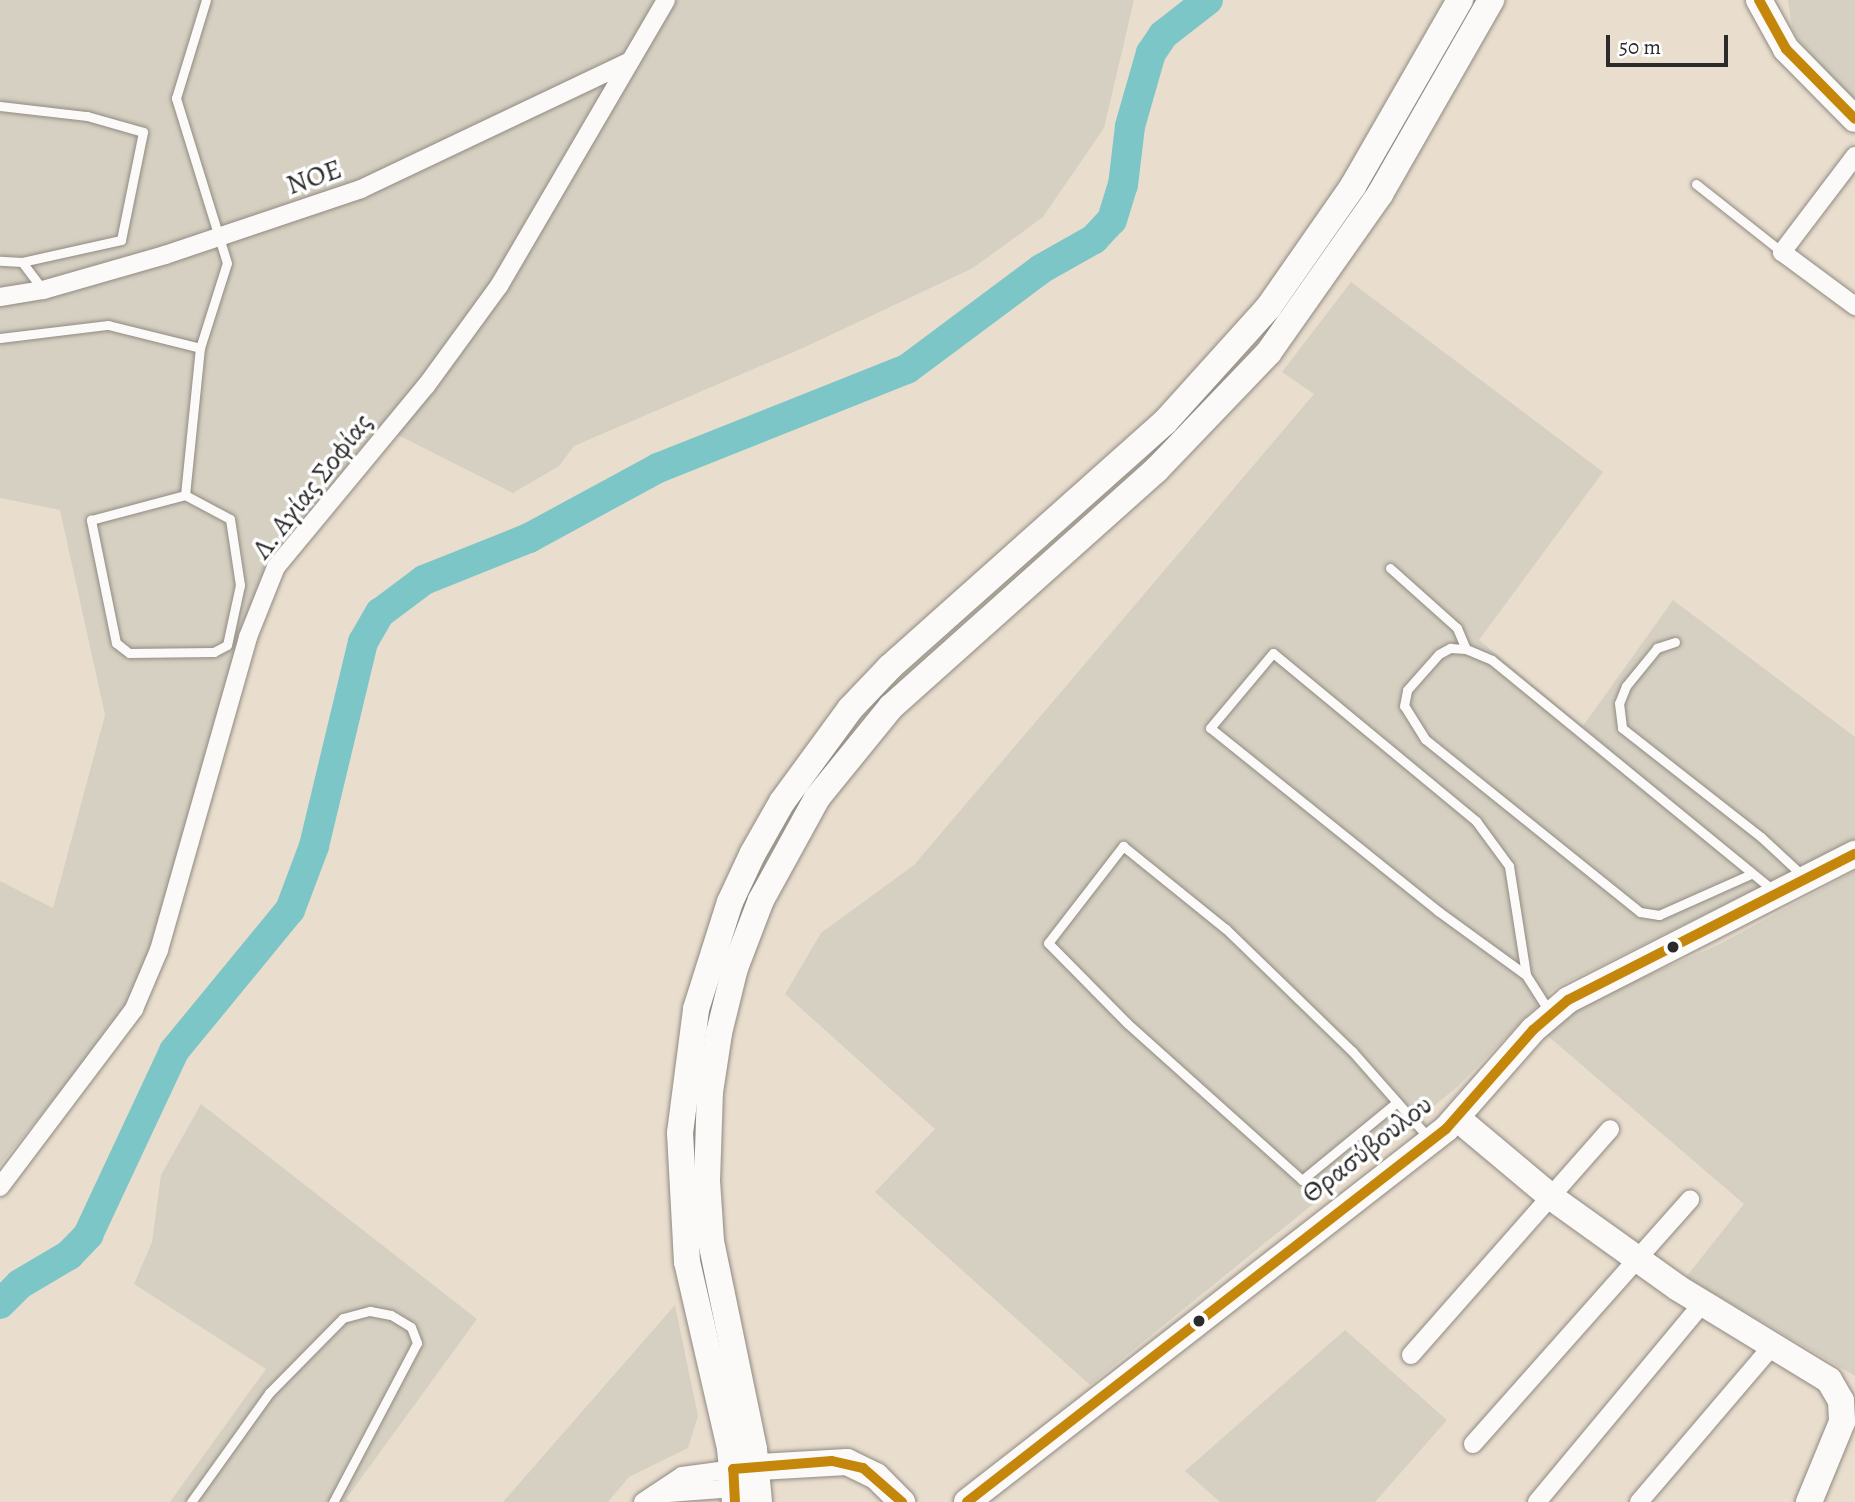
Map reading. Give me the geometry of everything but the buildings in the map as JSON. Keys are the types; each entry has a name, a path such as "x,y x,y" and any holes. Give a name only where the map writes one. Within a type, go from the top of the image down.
{"street":[{"name":"Λ. Αγίας Σοφίας","path":"0,1187 134,1009 159,950 248,637 276,567 426,386 499,286 667,0"},
{"path":"746,1485 687,1262 680,1133 696,1009 730,902 753,853 814,755 874,683 1165,422 1268,309 1353,186 1460,0"},
{"path":"746,1485 712,1241 707,1181 710,1093 735,968 784,851 848,754 891,707 1156,470 1269,352 1380,194 1491,0"},
{"path":"1759,0 1775,34 1855,119"},
{"path":"1778,0 1785,31 1802,64"},
{"name":"NOE","path":"0,297 43,290 222,236 361,189 629,62"},
{"path":"1855,156 1782,252 1855,306"},
{"name":"Θρασύβουλου","path":"967,1502 1457,1118 1468,1099 1550,1014 1568,1000 1855,854"},
{"path":"1457,1118 1551,1197 1637,1259 1702,1304 1819,1370 1841,1401 1838,1434 1809,1502"},
{"path":"1411,1355 1610,1129"},
{"path":"1473,1444 1690,1200"},
{"path":"1537,1502 1702,1304"},
{"path":"1639,1502 1774,1344"},
{"path":"746,1485 847,1462 876,1476 902,1502"},
{"path":"647,1498 682,1476 746,1485 829,1475 860,1484 880,1502"}],"lane":[{"path":"186,495 201,348 227,263 222,236 184,136 176,98 206,0"},
{"path":"0,106 87,116 143,132 121,240 22,262 0,261"},
{"path":"1696,184 1782,252"},
{"path":"22,262 43,290"},
{"path":"0,338 108,325 201,348"},
{"path":"186,495 230,519 240,585 227,645 214,652 129,653 116,643 91,520 186,495"},
{"path":"1390,568 1457,628 1466,649"},
{"path":"1675,642 1657,648 1626,686 1619,703 1622,728 1761,837 1807,880"},
{"path":"1751,874 1659,915 1640,912 1425,739 1404,706 1407,690 1439,654 1450,648 1466,649 1492,660 1778,895"},
{"path":"1526,975 1509,866 1476,821 1273,653 1210,728 1438,911 1526,975 1550,1014"},
{"path":"1397,1102 1302,1180 1127,1023 1048,943 1123,846 1226,929 1397,1102 1430,1139"},
{"path":"191,1502 270,1392 343,1318 369,1311 391,1315 411,1327 417,1343 332,1502"}],"shaded area":[{"path":"0,0 1134,0 1104,128 1043,217 973,268 805,347 574,446 559,466 513,493 382,427 272,561 153,946 121,1017 0,1165 0,881 53,908 105,715 60,510 0,498"},
{"path":"1788,0 1855,0 1855,102 1800,42 1792,27"},
{"path":"1351,282 1603,472 1479,640 1583,726 1673,600 1855,737 1855,840 1555,988 1456,1088 1090,1385 875,1192 935,1129 785,994 821,933 914,865 1314,394 1282,372"},
{"path":"1855,871 1855,1376 1686,1277 1744,1204 1542,1031 1572,1008 1718,945"},
{"path":"201,1104 477,1319 346,1499 350,1502 170,1502 266,1369 134,1284 152,1242 161,1175"},
{"path":"675,1305 698,1416 688,1448 629,1477 608,1502 503,1502"},
{"path":"1345,1330 1447,1420 1375,1502 1220,1502 1185,1471"}],"waterway":[{"path":"0,1304 20,1284 69,1255 88,1235 174,1051 290,910 314,846 363,642 380,613 424,580 529,538 658,468 907,369 1041,269 1094,239 1112,220 1123,185 1130,126 1151,53 1163,35 1208,0"}],"transit line":[{"path":"1759,0 1786,49 1855,119"},
{"path":"967,1502 1446,1129 1533,1030 1568,1000 1855,854"},
{"path":"735,1502 733,1469 832,1461 863,1468 902,1502"}]}
